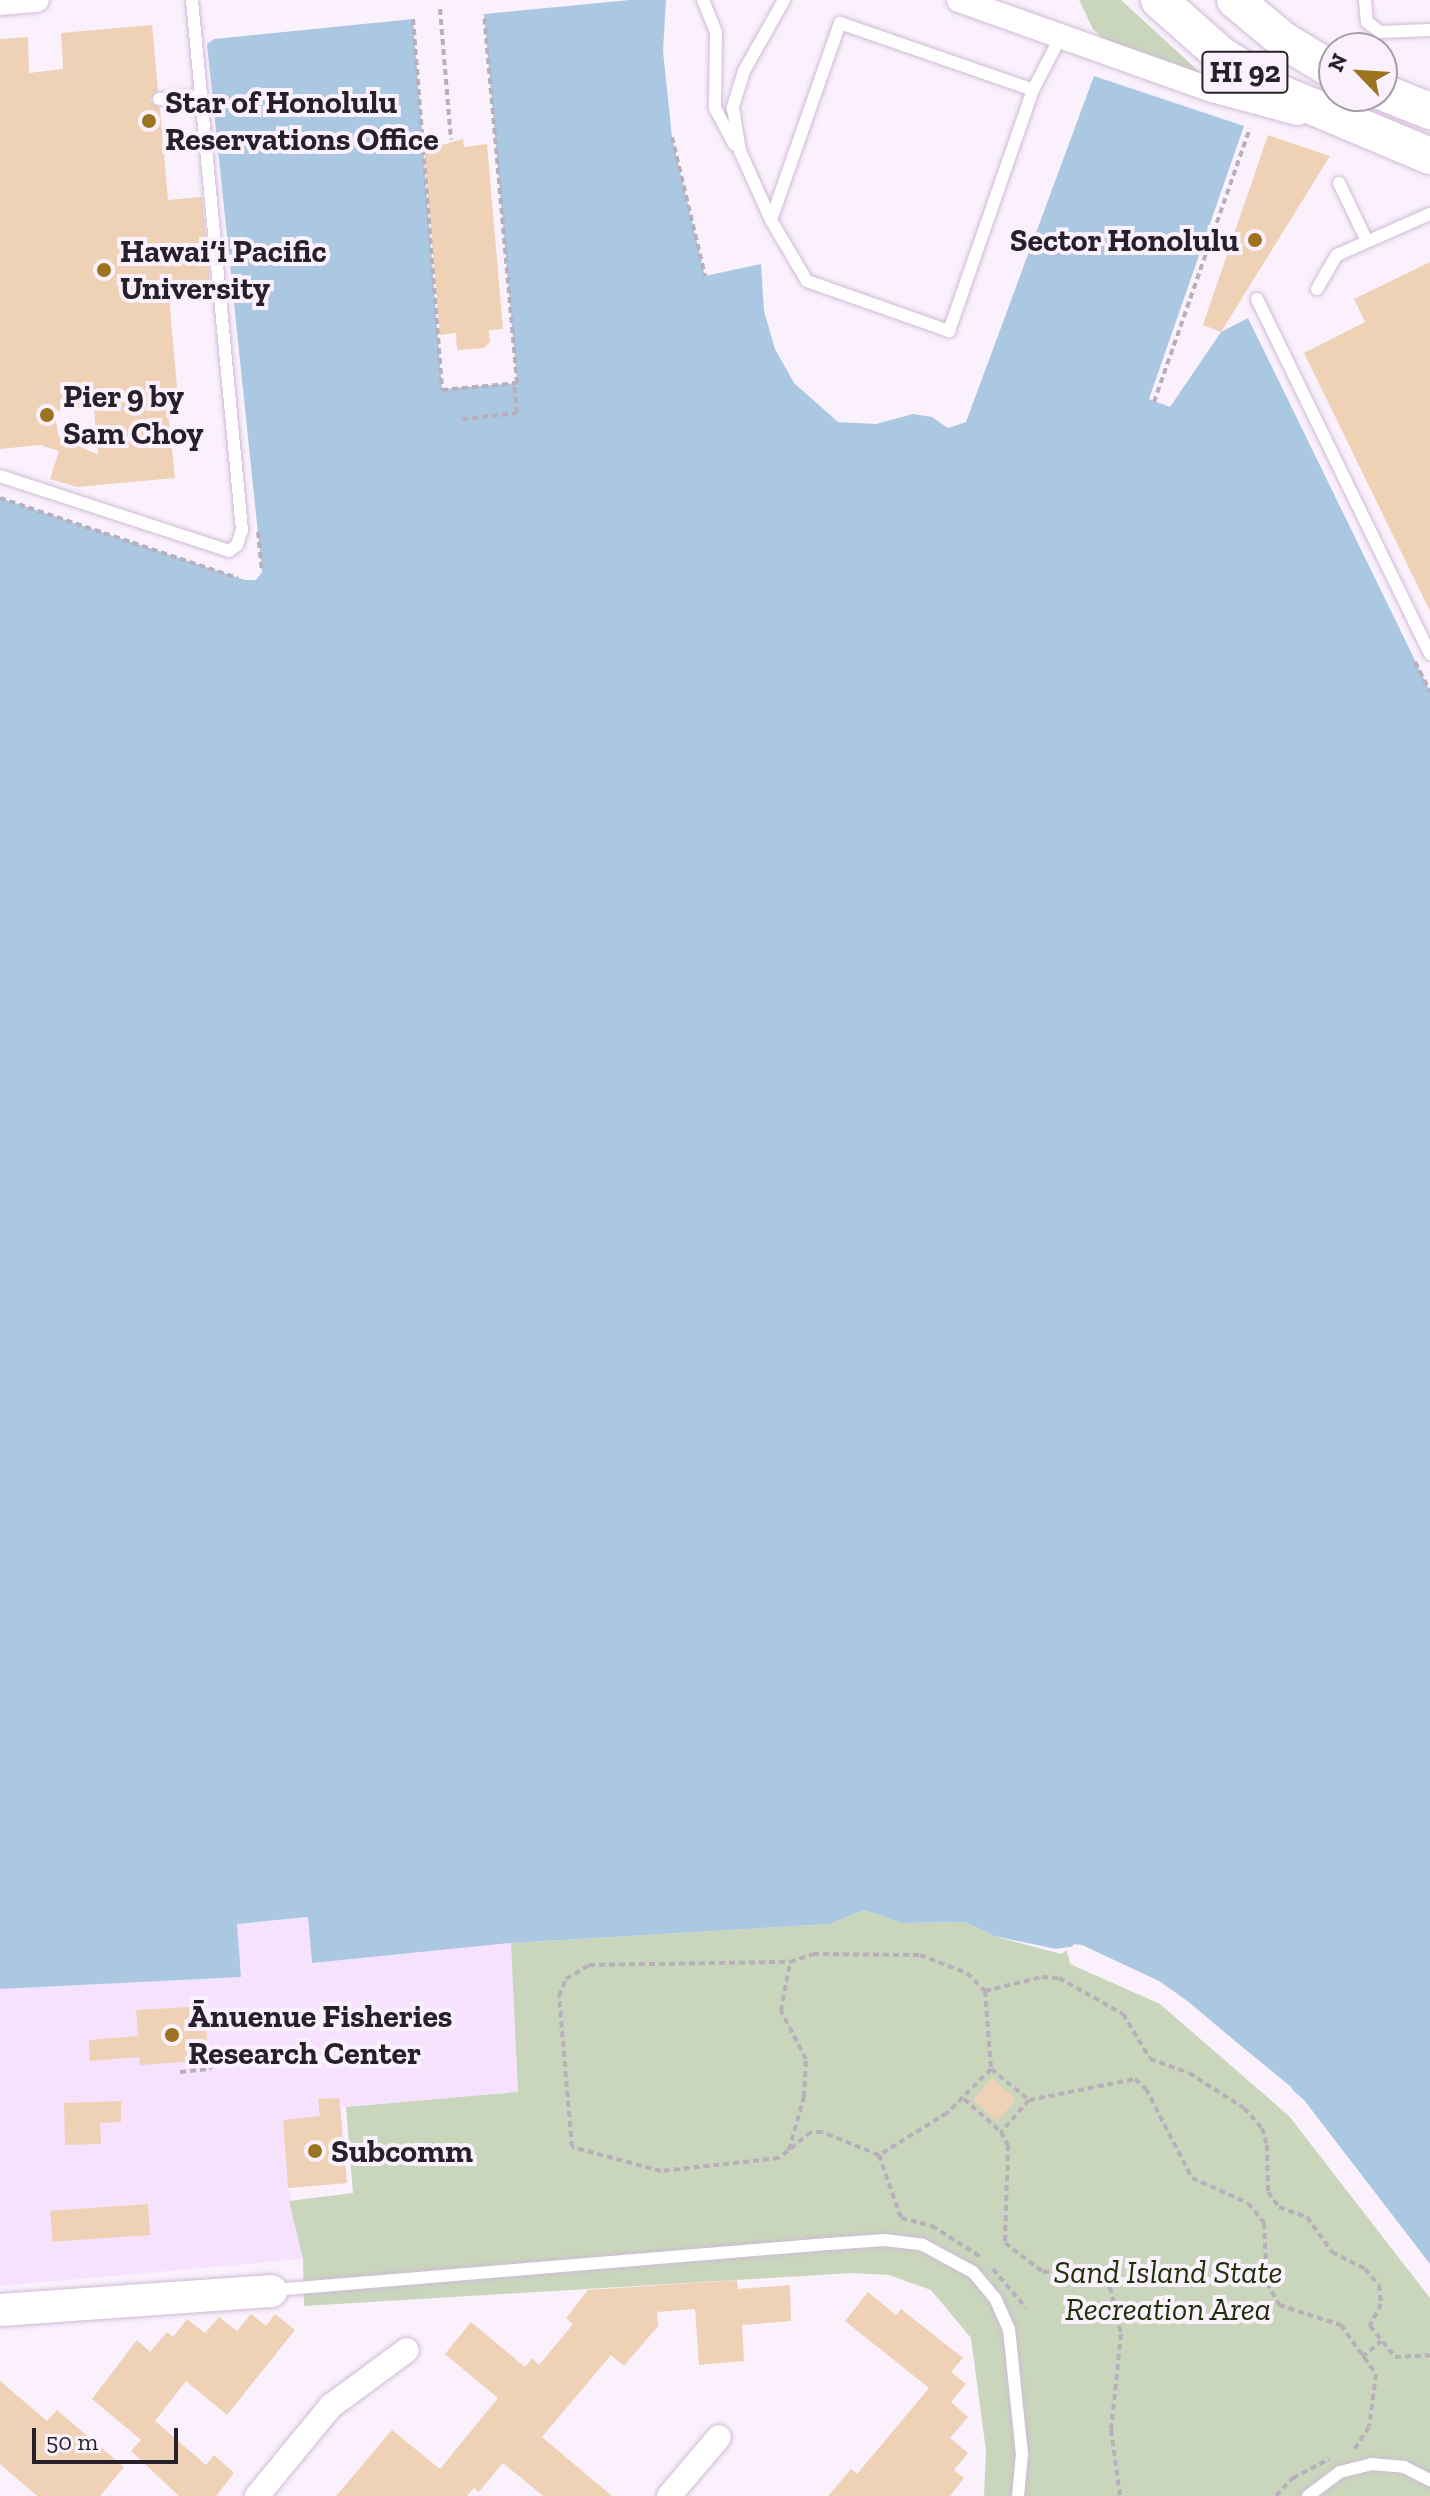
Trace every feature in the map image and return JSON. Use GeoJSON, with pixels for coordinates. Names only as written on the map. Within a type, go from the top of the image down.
{"type":"FeatureCollection","features":[{"type":"Feature","properties":{"kind":"main road","name":"HI 92"},"geometry":{"type":"LineString","coordinates":[[1159,0],[1250,75],[1344,124],[1430,156]]}},
{"type":"Feature","properties":{"kind":"main road","name":"HI 92"},"geometry":{"type":"LineString","coordinates":[[1235,0],[1283,40],[1318,61]]}},
{"type":"Feature","properties":{"kind":"main road"},"geometry":{"type":"LineString","coordinates":[[1398,98],[1430,111]]}},
{"type":"Feature","properties":{"kind":"street"},"geometry":{"type":"LineString","coordinates":[[0,3],[37,0]]}},
{"type":"Feature","properties":{"kind":"street"},"geometry":{"type":"LineString","coordinates":[[959,0],[1241,99],[1344,124]]}},
{"type":"Feature","properties":{"kind":"street"},"geometry":{"type":"LineString","coordinates":[[0,2310],[271,2291]]}},
{"type":"Feature","properties":{"kind":"street"},"geometry":{"type":"LineString","coordinates":[[257,2496],[331,2406],[407,2350]]}},
{"type":"Feature","properties":{"kind":"street"},"geometry":{"type":"LineString","coordinates":[[669,2496],[719,2437]]}},
{"type":"Feature","properties":{"kind":"lane"},"geometry":{"type":"LineString","coordinates":[[0,476],[229,551],[237,545],[242,530],[192,0]]}},
{"type":"Feature","properties":{"kind":"lane"},"geometry":{"type":"LineString","coordinates":[[703,0],[715,24],[715,108],[740,151],[771,220],[807,281],[949,331],[1033,90],[1061,36]]}},
{"type":"Feature","properties":{"kind":"lane"},"geometry":{"type":"LineString","coordinates":[[740,151],[735,95],[784,0]]}},
{"type":"Feature","properties":{"kind":"lane"},"geometry":{"type":"LineString","coordinates":[[1365,0],[1367,22],[1380,32],[1430,30]]}},
{"type":"Feature","properties":{"kind":"lane"},"geometry":{"type":"LineString","coordinates":[[771,220],[840,23],[1033,90]]}},
{"type":"Feature","properties":{"kind":"lane"},"geometry":{"type":"LineString","coordinates":[[159,99],[201,97]]}},
{"type":"Feature","properties":{"kind":"lane"},"geometry":{"type":"LineString","coordinates":[[1339,183],[1366,239]]}},
{"type":"Feature","properties":{"kind":"lane"},"geometry":{"type":"LineString","coordinates":[[1317,289],[1337,255],[1366,239],[1430,214]]}},
{"type":"Feature","properties":{"kind":"lane"},"geometry":{"type":"LineString","coordinates":[[1257,299],[1430,654]]}},
{"type":"Feature","properties":{"kind":"lane"},"geometry":{"type":"LineString","coordinates":[[271,2291],[885,2240],[923,2245],[973,2272],[1006,2321],[1022,2454],[1018,2496]]}},
{"type":"Feature","properties":{"kind":"lane"},"geometry":{"type":"LineString","coordinates":[[1308,2496],[1340,2472],[1371,2464],[1404,2467],[1430,2480]]}},
{"type":"Feature","properties":{"kind":"path"},"geometry":{"type":"LineString","coordinates":[[440,9],[451,140]]}},
{"type":"Feature","properties":{"kind":"path"},"geometry":{"type":"LineString","coordinates":[[462,419],[517,413],[484,14]]}},
{"type":"Feature","properties":{"kind":"path"},"geometry":{"type":"LineString","coordinates":[[413,19],[442,390],[514,383]]}},
{"type":"Feature","properties":{"kind":"path"},"geometry":{"type":"LineString","coordinates":[[1154,402],[1250,128]]}},
{"type":"Feature","properties":{"kind":"path"},"geometry":{"type":"LineString","coordinates":[[672,137],[705,276]]}},
{"type":"Feature","properties":{"kind":"path"},"geometry":{"type":"LineString","coordinates":[[0,498],[238,578]]}},
{"type":"Feature","properties":{"kind":"path"},"geometry":{"type":"LineString","coordinates":[[879,2155],[964,2099],[991,2069],[985,1991],[967,1973],[920,1955],[813,1954],[790,1962],[589,1965],[566,1979],[559,1996],[572,2147],[661,2171],[788,2153],[811,2132],[822,2132],[879,2155],[901,2218],[932,2226],[968,2246],[1026,2308]]}},
{"type":"Feature","properties":{"kind":"path"},"geometry":{"type":"LineString","coordinates":[[788,2153],[806,2072],[799,2041],[781,2011],[790,1962]]}},
{"type":"Feature","properties":{"kind":"path"},"geometry":{"type":"LineString","coordinates":[[985,1991],[1042,1977],[1059,1978],[1123,2014],[1150,2059],[1189,2073],[1244,2108],[1262,2128],[1267,2145],[1268,2192],[1279,2207],[1307,2217],[1332,2252],[1365,2269],[1379,2285],[1381,2304],[1370,2326],[1395,2357],[1430,2355]]}},
{"type":"Feature","properties":{"kind":"path"},"geometry":{"type":"LineString","coordinates":[[180,2072],[211,2069],[210,2064],[189,2066],[189,2062]]}},
{"type":"Feature","properties":{"kind":"path"},"geometry":{"type":"LineString","coordinates":[[991,2069],[1029,2100]]}},
{"type":"Feature","properties":{"kind":"path"},"geometry":{"type":"LineString","coordinates":[[1001,2132],[1029,2100],[1135,2079],[1146,2089],[1192,2178],[1248,2203],[1264,2223],[1267,2283],[1279,2305],[1341,2325],[1376,2374],[1369,2427],[1356,2450],[1344,2454]]}},
{"type":"Feature","properties":{"kind":"path"},"geometry":{"type":"LineString","coordinates":[[964,2099],[1001,2132],[1008,2145],[1005,2243],[1043,2272],[1094,2268],[1104,2274],[1118,2310],[1121,2362],[1111,2430],[1120,2496]]}},
{"type":"Feature","properties":{"kind":"path"},"geometry":{"type":"LineString","coordinates":[[1362,2357],[1381,2341]]}},
{"type":"Feature","properties":{"kind":"path"},"geometry":{"type":"LineString","coordinates":[[1276,2496],[1293,2478],[1331,2458]]}},
{"type":"Feature","properties":{"kind":"shaded area"},"geometry":{"type":"Polygon","coordinates":[[[309,1917],[312,1963],[511,1943],[518,2093],[341,2107],[347,2183],[288,2188],[303,2259],[0,2286],[0,1989],[240,1977],[237,1924],[309,1917]]]}},
{"type":"Feature","properties":{"kind":"green space"},"geometry":{"type":"Polygon","coordinates":[[[1079,0],[1121,0],[1205,77],[1110,46],[1093,29],[1079,0]]]}},
{"type":"Feature","properties":{"kind":"green space","name":"Sand Island State Recreation Area"},"geometry":{"type":"Polygon","coordinates":[[[864,1910],[902,1923],[965,1922],[994,1936],[1061,1954],[1067,1950],[1070,1964],[1160,2004],[1289,2116],[1430,2298],[1430,2496],[984,2496],[986,2451],[971,2338],[931,2290],[889,2275],[852,2273],[304,2306],[303,2259],[289,2201],[353,2193],[346,2107],[518,2092],[511,1943],[829,1924],[864,1910]]]}},
{"type":"Feature","properties":{"kind":"water"},"geometry":{"type":"Polygon","coordinates":[[[630,0],[666,0],[663,51],[672,137],[705,276],[761,264],[764,311],[775,349],[794,383],[838,422],[876,424],[913,414],[932,417],[948,428],[966,422],[1094,76],[1244,126],[1149,399],[1170,407],[1221,332],[1248,318],[1430,691],[1430,2264],[1304,2100],[1190,2003],[1159,1981],[1082,1945],[1056,1949],[994,1936],[965,1922],[902,1923],[864,1910],[829,1924],[511,1943],[312,1963],[308,1917],[237,1924],[241,1977],[0,1989],[0,498],[245,580],[256,580],[262,572],[207,44],[214,39],[413,19],[442,389],[517,383],[484,14],[630,0]]]}},
{"type":"Feature","properties":{"kind":"pier"},"geometry":{"type":"Polygon","coordinates":[[[1074,1944],[1082,1945],[1175,1992],[1290,2086],[1430,2268],[1287,2089],[1157,1985],[1081,1949],[1066,1954],[1074,1944]]]}},
{"type":"Feature","properties":{"kind":"building","name":"Hawai‘i Pacific University"},"geometry":{"type":"Polygon","coordinates":[[[152,25],[158,90],[150,100],[160,108],[168,200],[202,197],[211,292],[169,296],[179,410],[168,411],[175,478],[77,487],[50,479],[59,451],[40,445],[0,449],[0,39],[28,37],[29,73],[63,69],[61,33],[152,25]],[[94,407],[55,411],[58,436],[98,455],[94,407]]]}},
{"type":"Feature","properties":{"kind":"building","name":"Sector Honolulu"},"geometry":{"type":"Polygon","coordinates":[[[1268,135],[1330,156],[1221,332],[1203,325],[1268,135]]]}},
{"type":"Feature","properties":{"kind":"building"},"geometry":{"type":"Polygon","coordinates":[[[463,139],[464,147],[487,144],[503,329],[489,330],[490,342],[484,348],[457,350],[456,333],[440,335],[424,150],[463,139]]]}},
{"type":"Feature","properties":{"kind":"building"},"geometry":{"type":"Polygon","coordinates":[[[1430,262],[1430,611],[1304,353],[1365,322],[1354,299],[1430,262]]]}},
{"type":"Feature","properties":{"kind":"building","name":"Ānuenue Fisheries Research Center"},"geometry":{"type":"Polygon","coordinates":[[[205,2006],[208,2060],[140,2065],[139,2057],[90,2061],[89,2040],[138,2036],[136,2010],[205,2006]]]}},
{"type":"Feature","properties":{"kind":"building"},"geometry":{"type":"Polygon","coordinates":[[[992,2078],[1016,2099],[997,2121],[973,2100],[992,2078]]]}},
{"type":"Feature","properties":{"kind":"building","name":"Subcomm"},"geometry":{"type":"Polygon","coordinates":[[[339,2098],[347,2183],[288,2188],[283,2120],[320,2116],[318,2099],[339,2098]]]}},
{"type":"Feature","properties":{"kind":"building"},"geometry":{"type":"Polygon","coordinates":[[[121,2101],[121,2122],[100,2123],[101,2144],[65,2145],[64,2103],[121,2101]]]}},
{"type":"Feature","properties":{"kind":"building"},"geometry":{"type":"Polygon","coordinates":[[[148,2204],[150,2235],[52,2242],[50,2211],[148,2204]]]}},
{"type":"Feature","properties":{"kind":"building"},"geometry":{"type":"Polygon","coordinates":[[[737,2280],[738,2289],[790,2285],[791,2321],[742,2325],[744,2361],[699,2365],[695,2309],[657,2312],[658,2326],[624,2366],[611,2355],[542,2437],[612,2496],[543,2496],[503,2463],[479,2492],[474,2488],[467,2496],[336,2496],[392,2430],[440,2469],[498,2398],[445,2354],[471,2322],[525,2367],[532,2358],[539,2365],[573,2324],[566,2318],[588,2290],[737,2280]]]}},
{"type":"Feature","properties":{"kind":"building"},"geometry":{"type":"Polygon","coordinates":[[[868,2292],[896,2315],[901,2309],[963,2358],[951,2372],[966,2384],[951,2402],[968,2417],[950,2438],[968,2453],[954,2470],[964,2478],[950,2496],[828,2496],[851,2469],[857,2474],[929,2388],[845,2321],[868,2292]]]}},
{"type":"Feature","properties":{"kind":"building"},"geometry":{"type":"Polygon","coordinates":[[[251,2314],[266,2326],[275,2314],[295,2330],[227,2415],[186,2381],[155,2421],[206,2465],[214,2455],[234,2473],[216,2496],[179,2496],[131,2451],[141,2440],[92,2399],[137,2340],[150,2352],[167,2332],[173,2337],[187,2319],[205,2333],[219,2317],[237,2331],[251,2314]]]}},
{"type":"Feature","properties":{"kind":"building"},"geometry":{"type":"Polygon","coordinates":[[[0,2381],[47,2421],[57,2410],[124,2467],[100,2496],[37,2496],[0,2464],[0,2381]]]}},
{"type":"Feature","properties":{"kind":"place","name":"Star of Honolulu Reservations Office"},"geometry":{"type":"Point","coordinates":[149,121]}},
{"type":"Feature","properties":{"kind":"place","name":"Sector Honolulu"},"geometry":{"type":"Point","coordinates":[1255,240]}},
{"type":"Feature","properties":{"kind":"place","name":"Hawai‘i Pacific University"},"geometry":{"type":"Point","coordinates":[104,270]}},
{"type":"Feature","properties":{"kind":"place","name":"Pier 9 by Sam Choy"},"geometry":{"type":"Point","coordinates":[47,415]}},
{"type":"Feature","properties":{"kind":"place","name":"Ānuenue Fisheries Research Center"},"geometry":{"type":"Point","coordinates":[172,2035]}},
{"type":"Feature","properties":{"kind":"place","name":"Subcomm"},"geometry":{"type":"Point","coordinates":[315,2151]}}]}
